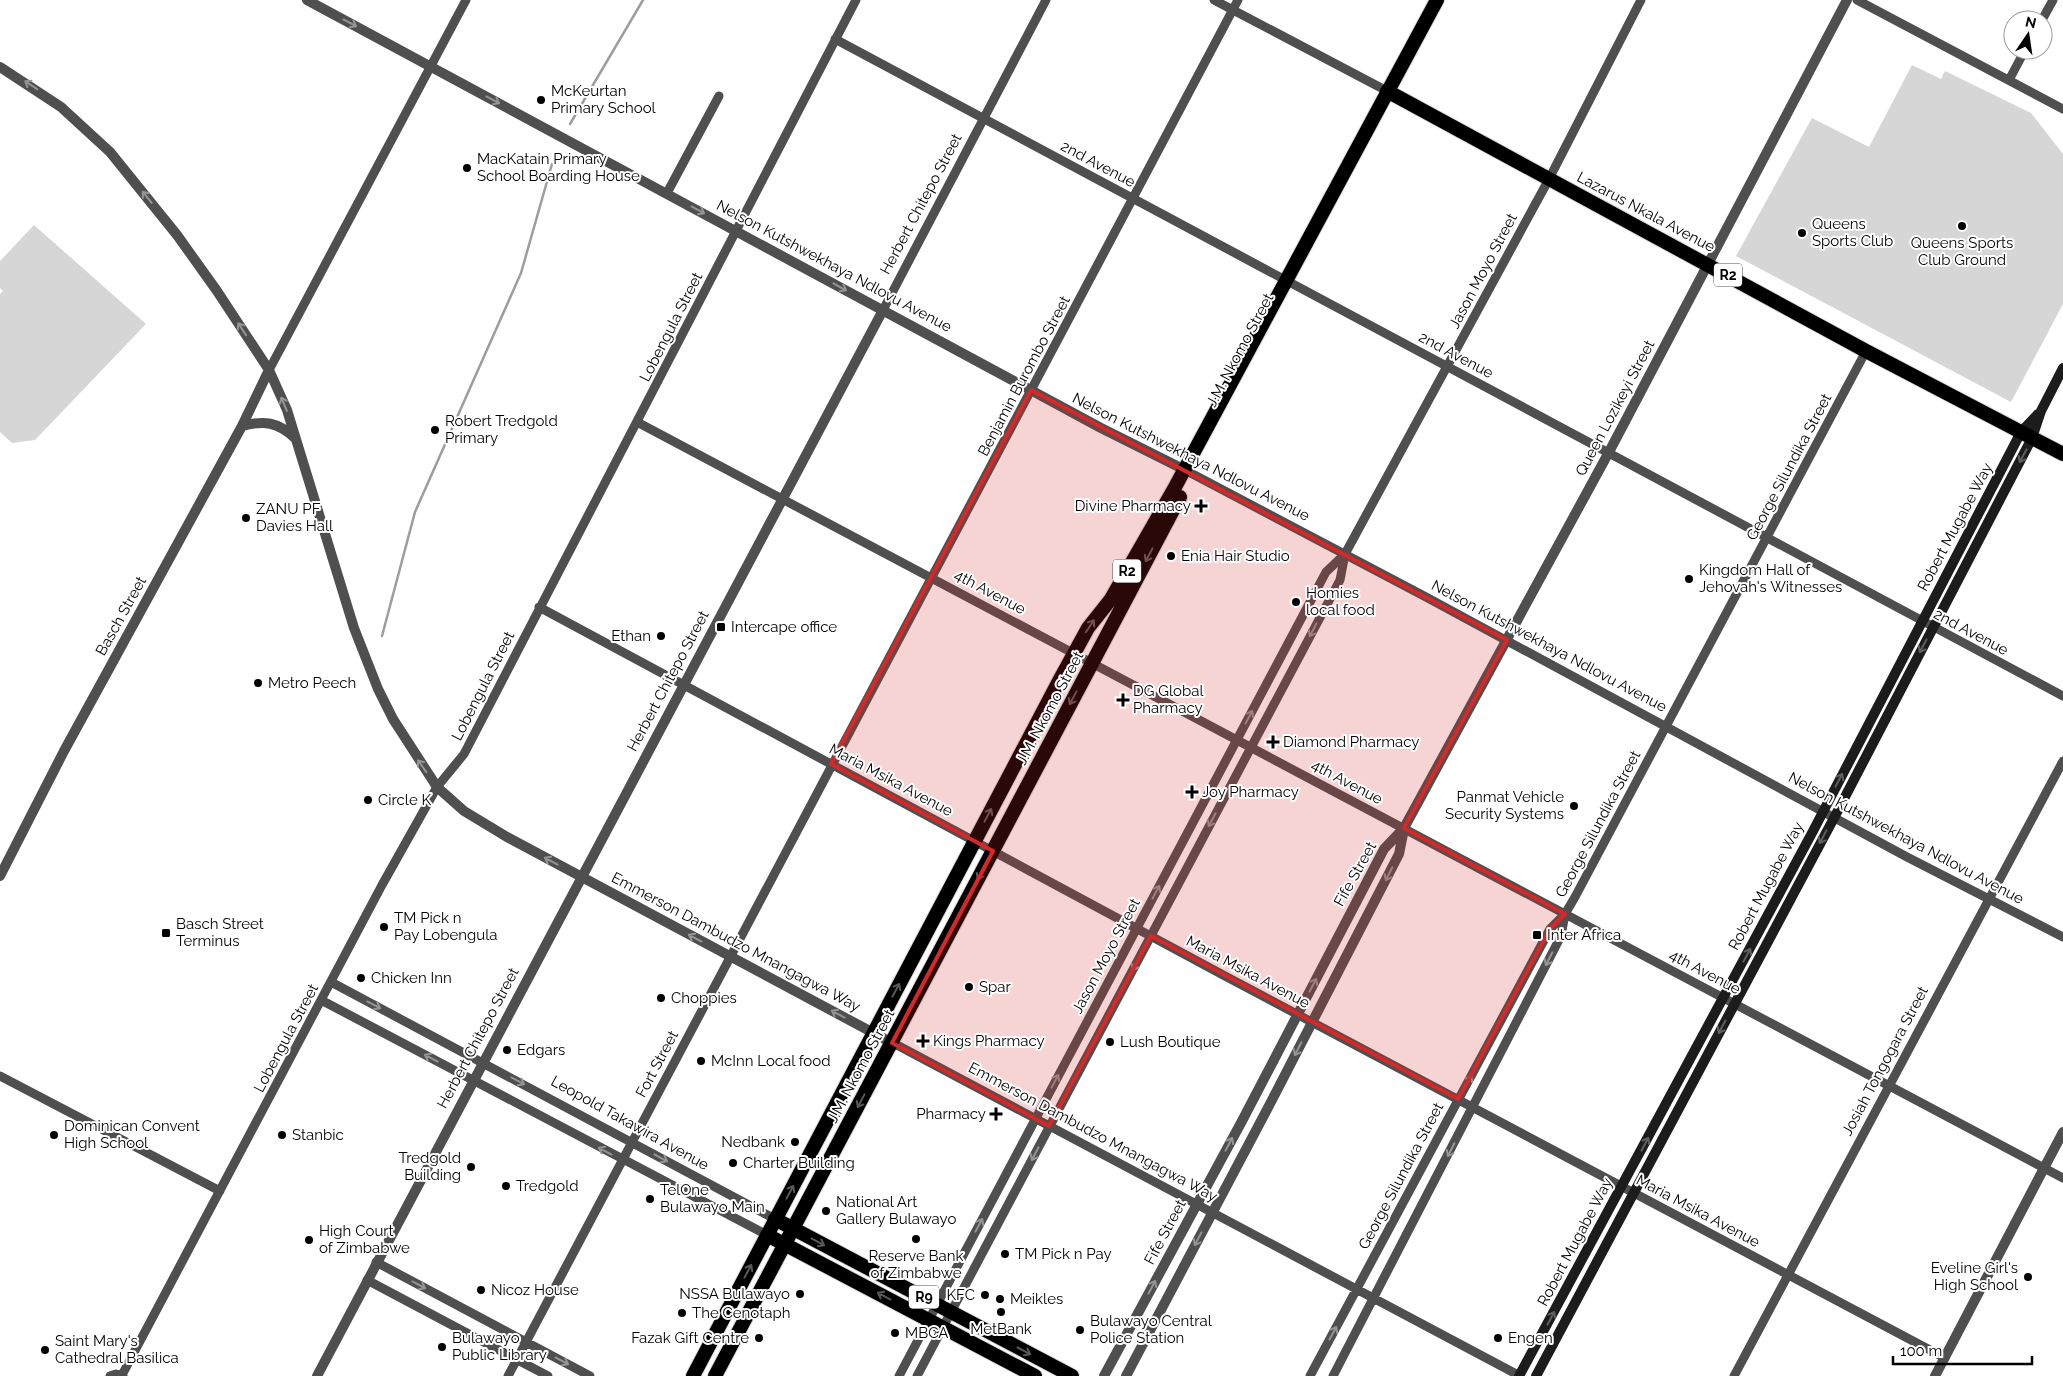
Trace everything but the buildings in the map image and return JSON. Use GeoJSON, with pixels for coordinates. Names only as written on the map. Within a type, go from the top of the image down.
{"type":"FeatureCollection","features":[{"type":"Feature","properties":{"kind":"highway","name":"J.M. Nkomo Street"},"geometry":{"type":"LineString","coordinates":[[715,1376],[894,1044],[1189,472],[1391,93],[1437,0]]}},
{"type":"Feature","properties":{"kind":"highway","name":"Lazarus Nkala Avenue"},"geometry":{"type":"LineString","coordinates":[[1391,93],[1709,264],[1866,351],[2063,454]]}},
{"type":"Feature","properties":{"kind":"highway","name":"J.M. Nkomo Street"},"geometry":{"type":"LineString","coordinates":[[693,1376],[1088,628],[1117,588],[1189,472]]}},
{"type":"Feature","properties":{"kind":"highway","name":"Leopold Takawira Avenue"},"geometry":{"type":"LineString","coordinates":[[775,1219],[1072,1376]]}},
{"type":"Feature","properties":{"kind":"highway","name":"R9"},"geometry":{"type":"LineString","coordinates":[[768,1235],[1035,1376]]}},
{"type":"Feature","properties":{"kind":"main road","name":"Robert Mugabe Way"},"geometry":{"type":"LineString","coordinates":[[1519,1376],[1724,998],[1922,622],[2041,411],[2063,368]]}},
{"type":"Feature","properties":{"kind":"main road","name":"Robert Mugabe Way"},"geometry":{"type":"LineString","coordinates":[[1536,1376],[1834,818],[1933,628],[2027,435]]}},
{"type":"Feature","properties":{"kind":"street","name":"Nelson Kutshwekhaya Ndlovu Avenue"},"geometry":{"type":"LineString","coordinates":[[306,0],[1031,390],[1507,640],[1822,812],[2063,937]]}},
{"type":"Feature","properties":{"kind":"street"},"geometry":{"type":"LineString","coordinates":[[0,67],[61,107],[110,152],[217,290],[269,370],[466,0]]}},
{"type":"Feature","properties":{"kind":"street","name":"Lobengula Street"},"geometry":{"type":"LineString","coordinates":[[110,1376],[122,1376],[321,1000],[437,787],[464,754],[856,0]]}},
{"type":"Feature","properties":{"kind":"street","name":"Herbert Chitepo Street"},"geometry":{"type":"LineString","coordinates":[[317,1376],[472,1080],[883,310],[1046,0]]}},
{"type":"Feature","properties":{"kind":"street","name":"Lazarus Nkala Avenue"},"geometry":{"type":"LineString","coordinates":[[1214,0],[1391,93]]}},
{"type":"Feature","properties":{"kind":"street","name":"Benjamin Burombo Street"},"geometry":{"type":"LineString","coordinates":[[831,764],[1134,199],[1238,0]]}},
{"type":"Feature","properties":{"kind":"street","name":"Jason Moyo Street"},"geometry":{"type":"LineString","coordinates":[[917,1376],[1340,580],[1345,554],[1549,178],[1641,0]]}},
{"type":"Feature","properties":{"kind":"street","name":"Queen Lozikeyi Street"},"geometry":{"type":"LineString","coordinates":[[1404,828],[1609,452],[1848,0]]}},
{"type":"Feature","properties":{"kind":"street"},"geometry":{"type":"LineString","coordinates":[[1857,0],[2063,109]]}},
{"type":"Feature","properties":{"kind":"street","name":"2nd Avenue"},"geometry":{"type":"LineString","coordinates":[[835,39],[2063,696]]}},
{"type":"Feature","properties":{"kind":"street"},"geometry":{"type":"LineString","coordinates":[[2009,80],[2020,60]]}},
{"type":"Feature","properties":{"kind":"street"},"geometry":{"type":"LineString","coordinates":[[667,194],[719,96]]}},
{"type":"Feature","properties":{"kind":"street","name":"George Silundika Street"},"geometry":{"type":"LineString","coordinates":[[1310,1376],[1550,929],[1565,914],[1866,351]]}},
{"type":"Feature","properties":{"kind":"street","name":"Basch Street"},"geometry":{"type":"LineString","coordinates":[[0,876],[64,751],[242,426],[269,370]]}},
{"type":"Feature","properties":{"kind":"street","name":"Emmerson Dambudzo Mnangagwa Way"},"geometry":{"type":"LineString","coordinates":[[269,370],[287,410],[351,619],[375,680],[413,752],[437,787],[464,811],[507,837],[581,877],[1519,1376]]}},
{"type":"Feature","properties":{"kind":"street"},"geometry":{"type":"LineString","coordinates":[[242,426],[271,422],[284,428],[296,439]]}},
{"type":"Feature","properties":{"kind":"street","name":"4th Avenue"},"geometry":{"type":"LineString","coordinates":[[637,422],[2063,1178]]}},
{"type":"Feature","properties":{"kind":"street","name":"Jason Moyo Street"},"geometry":{"type":"LineString","coordinates":[[898,1376],[1326,572],[1345,554]]}},
{"type":"Feature","properties":{"kind":"street","name":"Maria Msika Avenue"},"geometry":{"type":"LineString","coordinates":[[539,607],[1298,1015],[1945,1358]]}},
{"type":"Feature","properties":{"kind":"street","name":"Josiah Tongogara Street"},"geometry":{"type":"LineString","coordinates":[[1734,1376],[1786,1275],[2063,761]]}},
{"type":"Feature","properties":{"kind":"street","name":"Fort Street"},"geometry":{"type":"LineString","coordinates":[[508,1376],[831,764]]}},
{"type":"Feature","properties":{"kind":"street","name":"Fife Street"},"geometry":{"type":"LineString","coordinates":[[1104,1376],[1298,1015],[1384,849],[1404,828]]}},
{"type":"Feature","properties":{"kind":"street","name":"Fife Street"},"geometry":{"type":"LineString","coordinates":[[1126,1376],[1399,854],[1404,828]]}},
{"type":"Feature","properties":{"kind":"street","name":"George Silundika Street"},"geometry":{"type":"LineString","coordinates":[[1333,1376],[1563,933],[1565,914]]}},
{"type":"Feature","properties":{"kind":"street","name":"Leopold Takawira Avenue"},"geometry":{"type":"LineString","coordinates":[[331,982],[775,1219]]}},
{"type":"Feature","properties":{"kind":"street"},"geometry":{"type":"LineString","coordinates":[[321,1000],[622,1160],[768,1235]]}},
{"type":"Feature","properties":{"kind":"street"},"geometry":{"type":"LineString","coordinates":[[0,1076],[220,1191]]}},
{"type":"Feature","properties":{"kind":"street"},"geometry":{"type":"LineString","coordinates":[[1935,1376],[2063,1132]]}},
{"type":"Feature","properties":{"kind":"street"},"geometry":{"type":"LineString","coordinates":[[376,1262],[590,1376]]}},
{"type":"Feature","properties":{"kind":"street"},"geometry":{"type":"LineString","coordinates":[[367,1280],[548,1376]]}},
{"type":"Feature","properties":{"kind":"highlighted area"},"geometry":{"type":"Polygon","coordinates":[[[1031,390],[1507,640],[1404,828],[1565,914],[1550,929],[1458,1099],[1151,936],[1049,1126],[892,1043],[993,851],[831,764],[1031,390]]]}},
{"type":"Feature","properties":{"kind":"shaded area"},"geometry":{"type":"Polygon","coordinates":[[[1912,65],[1941,79],[1945,71],[2031,113],[2063,154],[2063,304],[2011,402],[1736,256],[1812,118],[1869,147],[1912,65]]]}},
{"type":"Feature","properties":{"kind":"shaded area"},"geometry":{"type":"Polygon","coordinates":[[[34,225],[146,324],[35,440],[12,443],[0,432],[0,294],[3,291],[0,288],[0,261],[34,225]]]}},
{"type":"Feature","properties":{"kind":"waterway"},"geometry":{"type":"LineString","coordinates":[[570,124],[643,0]]}},
{"type":"Feature","properties":{"kind":"waterway"},"geometry":{"type":"LineString","coordinates":[[382,636],[415,512],[521,273],[552,164]]}},
{"type":"Feature","properties":{"kind":"place","name":"McKeurtan Primary School"},"geometry":{"type":"Point","coordinates":[541,100]}},
{"type":"Feature","properties":{"kind":"place","name":"MacKatain Primary School Boarding House"},"geometry":{"type":"Point","coordinates":[467,168]}},
{"type":"Feature","properties":{"kind":"place","name":"Queens Sports Club Ground"},"geometry":{"type":"Point","coordinates":[1962,226]}},
{"type":"Feature","properties":{"kind":"place","name":"Queens Sports Club"},"geometry":{"type":"Point","coordinates":[1802,233]}},
{"type":"Feature","properties":{"kind":"place","name":"Robert Tredgold Primary"},"geometry":{"type":"Point","coordinates":[435,430]}},
{"type":"Feature","properties":{"kind":"place","name":"Divine Pharmacy"},"geometry":{"type":"Point","coordinates":[1201,506]}},
{"type":"Feature","properties":{"kind":"place","name":"ZANU PF Davies Hall"},"geometry":{"type":"Point","coordinates":[246,518]}},
{"type":"Feature","properties":{"kind":"place","name":"Enia Hair Studio"},"geometry":{"type":"Point","coordinates":[1171,556]}},
{"type":"Feature","properties":{"kind":"place","name":"Kingdom Hall of Jehovah's Witnesses"},"geometry":{"type":"Point","coordinates":[1689,579]}},
{"type":"Feature","properties":{"kind":"place","name":"Homies local food"},"geometry":{"type":"Point","coordinates":[1296,602]}},
{"type":"Feature","properties":{"kind":"place","name":"Intercape office"},"geometry":{"type":"Point","coordinates":[721,627]}},
{"type":"Feature","properties":{"kind":"place","name":"Ethan"},"geometry":{"type":"Point","coordinates":[661,636]}},
{"type":"Feature","properties":{"kind":"place","name":"Metro Peech"},"geometry":{"type":"Point","coordinates":[258,683]}},
{"type":"Feature","properties":{"kind":"place","name":"DG Global Pharmacy"},"geometry":{"type":"Point","coordinates":[1123,700]}},
{"type":"Feature","properties":{"kind":"place","name":"Diamond Pharmacy"},"geometry":{"type":"Point","coordinates":[1273,742]}},
{"type":"Feature","properties":{"kind":"place","name":"Joy Pharmacy"},"geometry":{"type":"Point","coordinates":[1192,792]}},
{"type":"Feature","properties":{"kind":"place","name":"Circle K"},"geometry":{"type":"Point","coordinates":[368,800]}},
{"type":"Feature","properties":{"kind":"place","name":"Panmat Vehicle Security Systems"},"geometry":{"type":"Point","coordinates":[1574,806]}},
{"type":"Feature","properties":{"kind":"place","name":"TM Pick n Pay Lobengula"},"geometry":{"type":"Point","coordinates":[384,927]}},
{"type":"Feature","properties":{"kind":"place","name":"Basch Street Terminus"},"geometry":{"type":"Point","coordinates":[166,933]}},
{"type":"Feature","properties":{"kind":"place","name":"Inter Africa"},"geometry":{"type":"Point","coordinates":[1537,935]}},
{"type":"Feature","properties":{"kind":"place","name":"Chicken Inn"},"geometry":{"type":"Point","coordinates":[361,978]}},
{"type":"Feature","properties":{"kind":"place","name":"Spar"},"geometry":{"type":"Point","coordinates":[969,987]}},
{"type":"Feature","properties":{"kind":"place","name":"Choppies"},"geometry":{"type":"Point","coordinates":[661,998]}},
{"type":"Feature","properties":{"kind":"place","name":"Kings Pharmacy"},"geometry":{"type":"Point","coordinates":[923,1041]}},
{"type":"Feature","properties":{"kind":"place","name":"Lush Boutique"},"geometry":{"type":"Point","coordinates":[1110,1042]}},
{"type":"Feature","properties":{"kind":"place","name":"Edgars"},"geometry":{"type":"Point","coordinates":[507,1050]}},
{"type":"Feature","properties":{"kind":"place","name":"McInn Local food"},"geometry":{"type":"Point","coordinates":[701,1061]}},
{"type":"Feature","properties":{"kind":"place","name":"Pharmacy"},"geometry":{"type":"Point","coordinates":[996,1114]}},
{"type":"Feature","properties":{"kind":"place","name":"Dominican Convent High School"},"geometry":{"type":"Point","coordinates":[54,1135]}},
{"type":"Feature","properties":{"kind":"place","name":"Stanbic"},"geometry":{"type":"Point","coordinates":[282,1135]}},
{"type":"Feature","properties":{"kind":"place","name":"Nedbank"},"geometry":{"type":"Point","coordinates":[795,1142]}},
{"type":"Feature","properties":{"kind":"place","name":"Charter Building"},"geometry":{"type":"Point","coordinates":[733,1163]}},
{"type":"Feature","properties":{"kind":"place","name":"Tredgold Building"},"geometry":{"type":"Point","coordinates":[471,1167]}},
{"type":"Feature","properties":{"kind":"place","name":"Tredgold"},"geometry":{"type":"Point","coordinates":[506,1186]}},
{"type":"Feature","properties":{"kind":"place","name":"TelOne Bulawayo Main"},"geometry":{"type":"Point","coordinates":[650,1199]}},
{"type":"Feature","properties":{"kind":"place","name":"National Art Gallery Bulawayo"},"geometry":{"type":"Point","coordinates":[826,1211]}},
{"type":"Feature","properties":{"kind":"place","name":"Reserve Bank of Zimbabwe"},"geometry":{"type":"Point","coordinates":[916,1239]}},
{"type":"Feature","properties":{"kind":"place","name":"High Court of Zimbabwe"},"geometry":{"type":"Point","coordinates":[309,1240]}},
{"type":"Feature","properties":{"kind":"place","name":"TM Pick n Pay"},"geometry":{"type":"Point","coordinates":[1005,1254]}},
{"type":"Feature","properties":{"kind":"place","name":"Eveline Girl's High School"},"geometry":{"type":"Point","coordinates":[2028,1277]}},
{"type":"Feature","properties":{"kind":"place","name":"Nicoz House"},"geometry":{"type":"Point","coordinates":[481,1290]}},
{"type":"Feature","properties":{"kind":"place","name":"NSSA Bulawayo"},"geometry":{"type":"Point","coordinates":[800,1294]}},
{"type":"Feature","properties":{"kind":"place","name":"KFC"},"geometry":{"type":"Point","coordinates":[985,1295]}},
{"type":"Feature","properties":{"kind":"place","name":"Meikles"},"geometry":{"type":"Point","coordinates":[1000,1299]}},
{"type":"Feature","properties":{"kind":"place","name":"MetBank"},"geometry":{"type":"Point","coordinates":[1001,1312]}},
{"type":"Feature","properties":{"kind":"place","name":"The Cenotaph"},"geometry":{"type":"Point","coordinates":[682,1313]}},
{"type":"Feature","properties":{"kind":"place","name":"Bulawayo Central Police Station"},"geometry":{"type":"Point","coordinates":[1080,1330]}},
{"type":"Feature","properties":{"kind":"place","name":"MBCA"},"geometry":{"type":"Point","coordinates":[895,1333]}},
{"type":"Feature","properties":{"kind":"place","name":"Fazak Gift Centre"},"geometry":{"type":"Point","coordinates":[759,1338]}},
{"type":"Feature","properties":{"kind":"place","name":"Engen"},"geometry":{"type":"Point","coordinates":[1498,1338]}},
{"type":"Feature","properties":{"kind":"place","name":"Bulawayo Public Library"},"geometry":{"type":"Point","coordinates":[442,1347]}},
{"type":"Feature","properties":{"kind":"place","name":"Saint Mary's Cathedral Basilica"},"geometry":{"type":"Point","coordinates":[45,1350]}}]}
